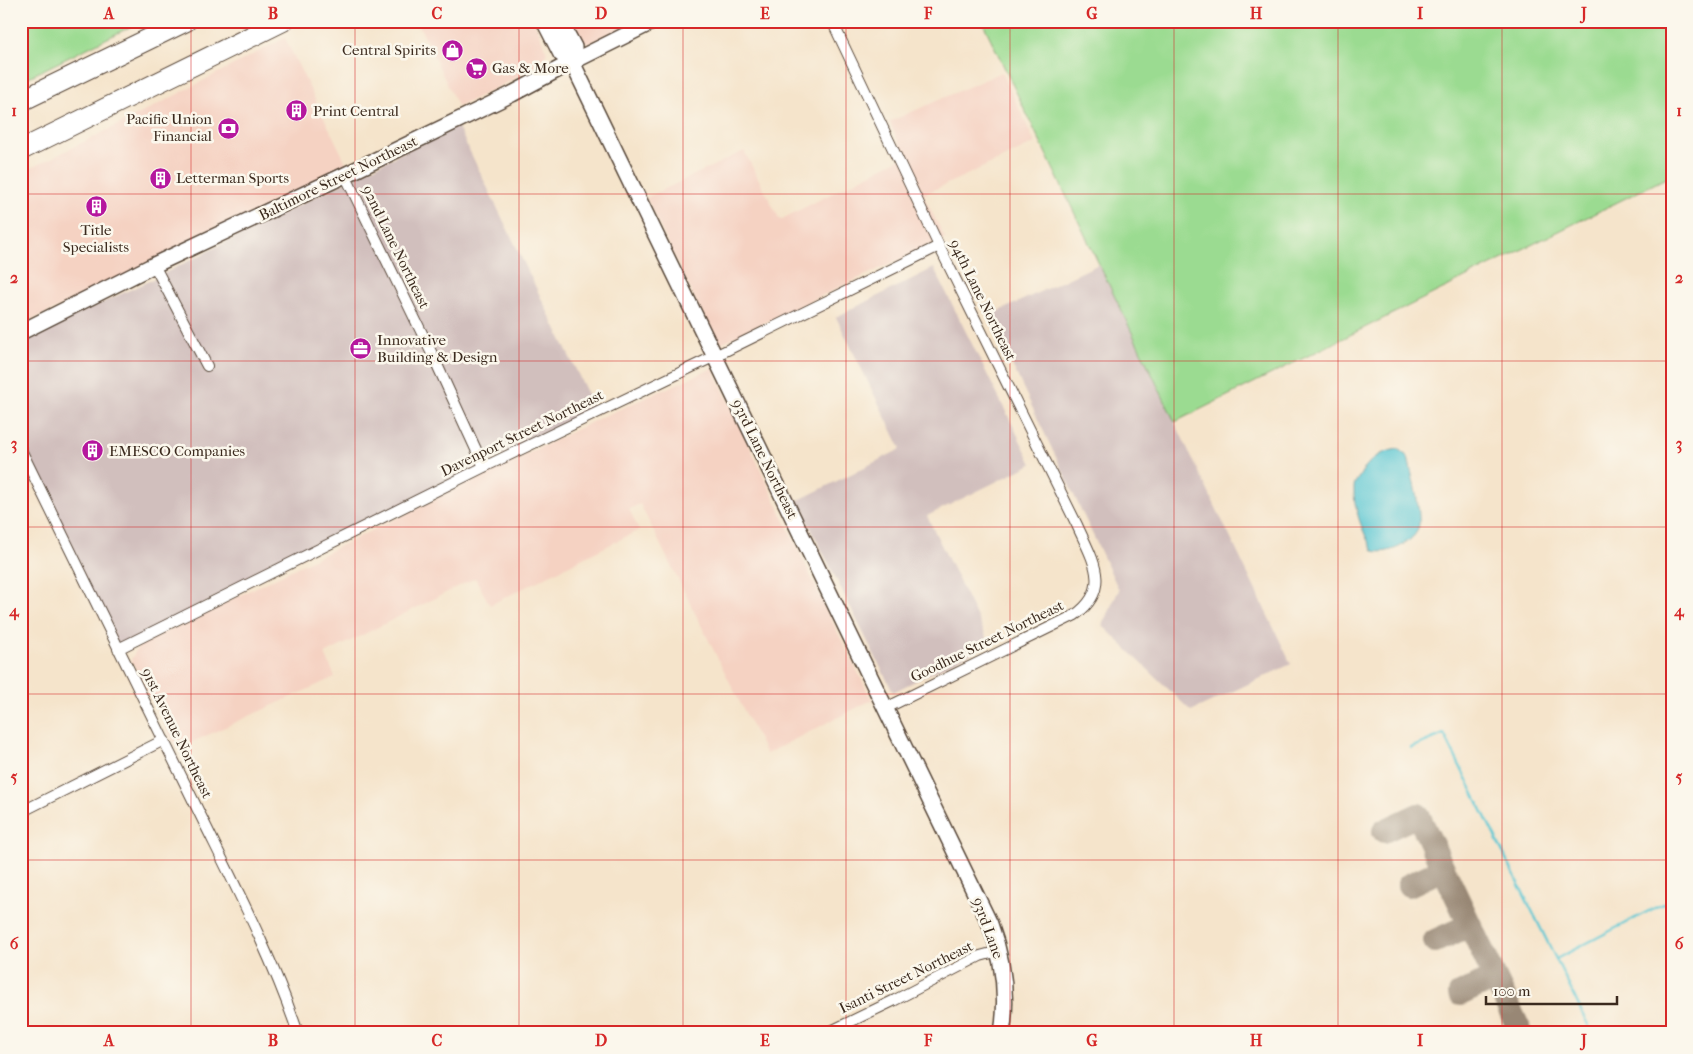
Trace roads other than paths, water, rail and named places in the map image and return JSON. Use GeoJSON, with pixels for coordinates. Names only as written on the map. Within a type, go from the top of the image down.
{"type":"FeatureCollection","features":[{"type":"Feature","properties":{"kind":"highway"},"geometry":{"type":"LineString","coordinates":[[21,101],[186,21]]}},
{"type":"Feature","properties":{"kind":"highway"},"geometry":{"type":"LineString","coordinates":[[21,150],[283,21]]}},
{"type":"Feature","properties":{"kind":"street","name":"93rd Lane Northeast"},"geometry":{"type":"LineString","coordinates":[[544,21],[561,54],[572,62],[958,856]]}},
{"type":"Feature","properties":{"kind":"street","name":"93rd Lane Northeast"},"geometry":{"type":"LineString","coordinates":[[560,21],[574,47],[572,62]]}},
{"type":"Feature","properties":{"kind":"street","name":"Baltimore Street Northeast"},"geometry":{"type":"LineString","coordinates":[[21,332],[154,265],[345,176],[512,94],[654,21]]}},
{"type":"Feature","properties":{"kind":"street","name":"94th Lane Northeast"},"geometry":{"type":"LineString","coordinates":[[832,21],[939,246],[1088,550],[1096,570],[1095,594]]}},
{"type":"Feature","properties":{"kind":"street","name":"92nd Lane Northeast"},"geometry":{"type":"LineString","coordinates":[[345,176],[433,356],[484,468]]}},
{"type":"Feature","properties":{"kind":"street","name":"Davenport Street Northeast"},"geometry":{"type":"LineString","coordinates":[[118,649],[939,246]]}},
{"type":"Feature","properties":{"kind":"street"},"geometry":{"type":"LineString","coordinates":[[154,265],[207,366]]}},
{"type":"Feature","properties":{"kind":"street","name":"91st Avenue Northeast"},"geometry":{"type":"LineString","coordinates":[[21,450],[255,926],[285,995],[298,1033]]}},
{"type":"Feature","properties":{"kind":"street","name":"Goodhue Street Northeast"},"geometry":{"type":"LineString","coordinates":[[886,708],[1075,616],[1085,608],[1095,594]]}},
{"type":"Feature","properties":{"kind":"street"},"geometry":{"type":"LineString","coordinates":[[21,812],[164,740]]}},
{"type":"Feature","properties":{"kind":"street","name":"93rd Lane"},"geometry":{"type":"LineString","coordinates":[[958,856],[990,924],[999,951],[1005,983],[1002,1033]]}},
{"type":"Feature","properties":{"kind":"street","name":"Isanti Street Northeast"},"geometry":{"type":"LineString","coordinates":[[827,1033],[980,956],[999,951]]}},
{"type":"Feature","properties":{"kind":"water"},"geometry":{"type":"Polygon","coordinates":[[[1398,449],[1408,457],[1418,504],[1418,529],[1413,537],[1399,547],[1380,552],[1373,551],[1357,512],[1354,486],[1370,461],[1385,452],[1398,449]]]}},
{"type":"Feature","properties":{"kind":"waterway"},"geometry":{"type":"LineString","coordinates":[[1411,748],[1444,734],[1556,959]]}},
{"type":"Feature","properties":{"kind":"waterway"},"geometry":{"type":"LineString","coordinates":[[1592,1033],[1556,959],[1672,899]]}},
{"type":"Feature","properties":{"kind":"place","name":"Central Spirits"},"geometry":{"type":"Point","coordinates":[452,50]}},
{"type":"Feature","properties":{"kind":"place","name":"Gas & More"},"geometry":{"type":"Point","coordinates":[476,68]}},
{"type":"Feature","properties":{"kind":"place","name":"Print Central"},"geometry":{"type":"Point","coordinates":[297,111]}},
{"type":"Feature","properties":{"kind":"place","name":"Pacific Union Financial"},"geometry":{"type":"Point","coordinates":[228,128]}},
{"type":"Feature","properties":{"kind":"place","name":"Letterman Sports"},"geometry":{"type":"Point","coordinates":[160,178]}},
{"type":"Feature","properties":{"kind":"place","name":"Title Specialists"},"geometry":{"type":"Point","coordinates":[96,207]}},
{"type":"Feature","properties":{"kind":"place","name":"Innovative Building & Design"},"geometry":{"type":"Point","coordinates":[361,349]}},
{"type":"Feature","properties":{"kind":"place","name":"EMESCO Companies"},"geometry":{"type":"Point","coordinates":[93,451]}}]}
